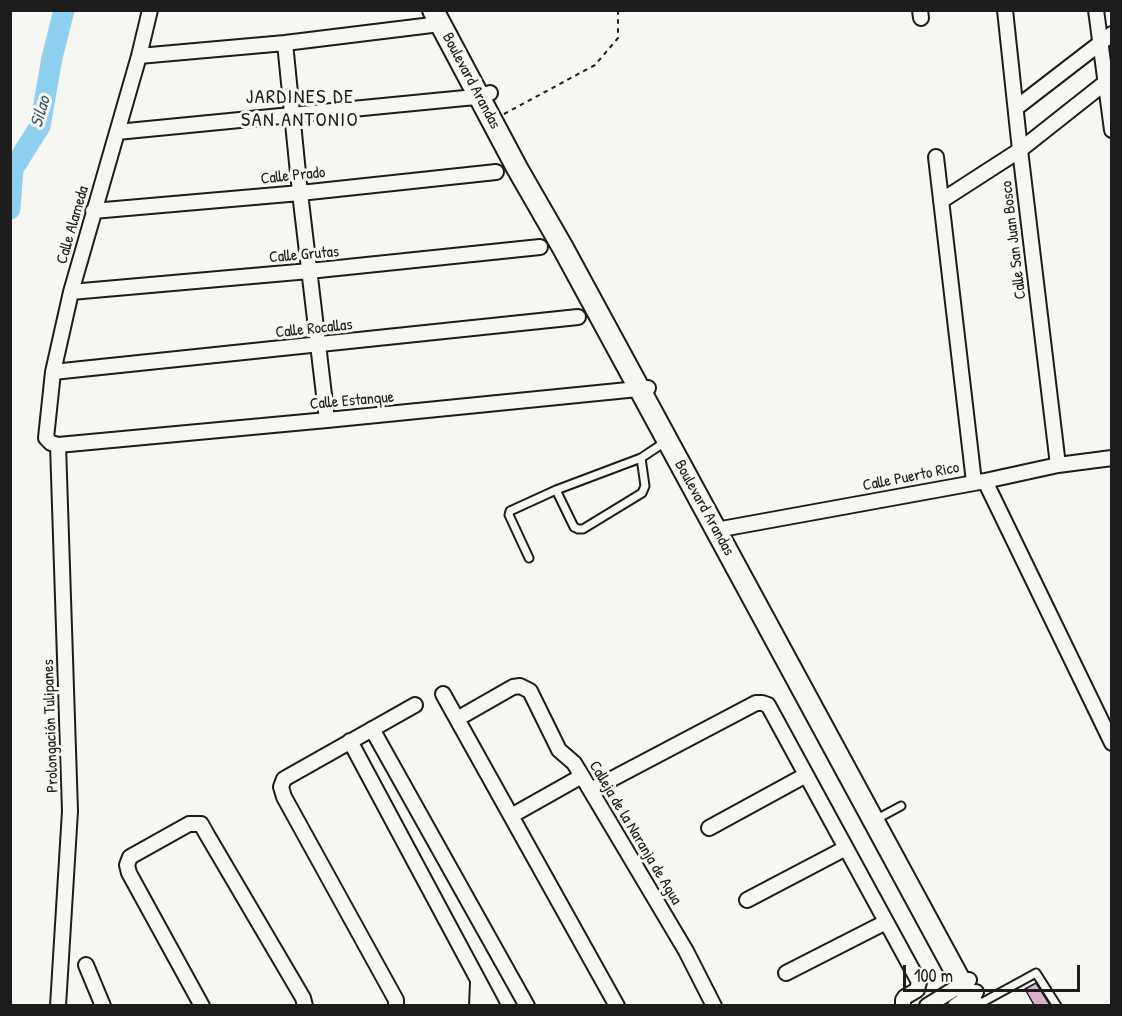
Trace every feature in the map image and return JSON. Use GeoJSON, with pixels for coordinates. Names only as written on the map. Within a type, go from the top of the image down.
{"type":"FeatureCollection","features":[{"type":"Feature","properties":{"kind":"main road","name":"Boulevard Arandas"},"geometry":{"type":"LineString","coordinates":[[439,15],[484,95],[517,168],[644,389],[667,441],[720,529]]}},
{"type":"Feature","properties":{"kind":"main road","name":"Boulevard Arandas"},"geometry":{"type":"LineString","coordinates":[[484,95],[502,115],[644,389],[878,818],[972,996]]}},
{"type":"Feature","properties":{"kind":"street","name":"Calle Alameda"},"geometry":{"type":"LineString","coordinates":[[58,445],[46,438],[53,372],[71,292],[139,56],[150,10]]}},
{"type":"Feature","properties":{"kind":"street","name":"Calle San Juan Bosco"},"geometry":{"type":"LineString","coordinates":[[1005,10],[1058,465]]}},
{"type":"Feature","properties":{"kind":"street"},"geometry":{"type":"LineString","coordinates":[[1096,10],[1106,38],[1106,82],[1112,130]]}},
{"type":"Feature","properties":{"kind":"street"},"geometry":{"type":"LineString","coordinates":[[139,56],[285,43],[439,15]]}},
{"type":"Feature","properties":{"kind":"street"},"geometry":{"type":"LineString","coordinates":[[1016,108],[1106,38]]}},
{"type":"Feature","properties":{"kind":"street"},"geometry":{"type":"LineString","coordinates":[[285,43],[327,420]]}},
{"type":"Feature","properties":{"kind":"street"},"geometry":{"type":"LineString","coordinates":[[941,201],[1020,150],[1106,82]]}},
{"type":"Feature","properties":{"kind":"street"},"geometry":{"type":"LineString","coordinates":[[117,132],[484,95]]}},
{"type":"Feature","properties":{"kind":"street"},"geometry":{"type":"LineString","coordinates":[[936,157],[980,482],[1112,743]]}},
{"type":"Feature","properties":{"kind":"street","name":"Calle Prado"},"geometry":{"type":"LineString","coordinates":[[93,212],[496,172]]}},
{"type":"Feature","properties":{"kind":"street","name":"Calle Grutas"},"geometry":{"type":"LineString","coordinates":[[71,292],[309,271],[540,247]]}},
{"type":"Feature","properties":{"kind":"street","name":"Calle Rocallas"},"geometry":{"type":"LineString","coordinates":[[53,372],[578,317]]}},
{"type":"Feature","properties":{"kind":"street","name":"Calle Estanque"},"geometry":{"type":"LineString","coordinates":[[58,445],[644,389]]}},
{"type":"Feature","properties":{"kind":"street","name":"Prolongación Tulipanes"},"geometry":{"type":"LineString","coordinates":[[57,1005],[70,811],[58,445]]}},
{"type":"Feature","properties":{"kind":"street","name":"Calle Puerto Rico"},"geometry":{"type":"LineString","coordinates":[[720,529],[980,482],[1058,465],[1112,458]]}},
{"type":"Feature","properties":{"kind":"street","name":"Calleja de la Naranja de Agua"},"geometry":{"type":"LineString","coordinates":[[457,719],[513,687],[520,686],[530,691],[559,750],[574,763],[591,790],[686,951],[714,1005]]}},
{"type":"Feature","properties":{"kind":"street"},"geometry":{"type":"LineString","coordinates":[[443,694],[617,1005]]}},
{"type":"Feature","properties":{"kind":"street"},"geometry":{"type":"LineString","coordinates":[[591,790],[756,703],[768,705],[919,981],[917,990],[905,997],[903,1005]]}},
{"type":"Feature","properties":{"kind":"street"},"geometry":{"type":"LineString","coordinates":[[396,1005],[396,1000],[284,797],[281,787],[284,779],[415,705]]}},
{"type":"Feature","properties":{"kind":"street"},"geometry":{"type":"LineString","coordinates":[[372,729],[527,1005]]}},
{"type":"Feature","properties":{"kind":"street"},"geometry":{"type":"LineString","coordinates":[[350,741],[492,1005]]}},
{"type":"Feature","properties":{"kind":"street"},"geometry":{"type":"LineString","coordinates":[[709,828],[806,775]]}},
{"type":"Feature","properties":{"kind":"street"},"geometry":{"type":"LineString","coordinates":[[511,816],[582,776]]}},
{"type":"Feature","properties":{"kind":"street"},"geometry":{"type":"LineString","coordinates":[[202,1005],[129,873],[128,865],[130,857],[189,824],[201,824],[305,1005]]}},
{"type":"Feature","properties":{"kind":"street"},"geometry":{"type":"LineString","coordinates":[[402,839],[426,826]]}},
{"type":"Feature","properties":{"kind":"street"},"geometry":{"type":"LineString","coordinates":[[747,900],[846,848]]}},
{"type":"Feature","properties":{"kind":"street"},"geometry":{"type":"LineString","coordinates":[[786,973],[886,922]]}},
{"type":"Feature","properties":{"kind":"street"},"geometry":{"type":"LineString","coordinates":[[86,966],[103,1005]]}},
{"type":"Feature","properties":{"kind":"street"},"geometry":{"type":"LineString","coordinates":[[477,1005],[478,981]]}},
{"type":"Feature","properties":{"kind":"street"},"geometry":{"type":"LineString","coordinates":[[927,1005],[972,996]]}},
{"type":"Feature","properties":{"kind":"lane"},"geometry":{"type":"LineString","coordinates":[[529,558],[509,514],[510,511],[556,490],[640,458],[667,441]]}},
{"type":"Feature","properties":{"kind":"lane"},"geometry":{"type":"LineString","coordinates":[[556,490],[574,527],[583,529],[642,493],[645,486],[640,458]]}},
{"type":"Feature","properties":{"kind":"lane"},"geometry":{"type":"LineString","coordinates":[[878,818],[901,806]]}},
{"type":"Feature","properties":{"kind":"lane"},"geometry":{"type":"LineString","coordinates":[[972,996],[1036,973],[1057,1005]]}},
{"type":"Feature","properties":{"kind":"path"},"geometry":{"type":"LineString","coordinates":[[502,115],[595,65],[618,38],[618,10]]}},
{"type":"Feature","properties":{"kind":"building"},"geometry":{"type":"Polygon","coordinates":[[[1036,983],[1050,1005],[1034,1005],[1025,989],[1036,983]]]}},
{"type":"Feature","properties":{"kind":"waterway","name":"Silao"},"geometry":{"type":"LineString","coordinates":[[10,209],[13,169],[40,126],[52,58],[64,10]]}},
{"type":"Feature","properties":{"kind":"district","name":"JARDINES DE SAN ANTONIO"},"geometry":{"type":"Point","coordinates":[300,110]}}]}
